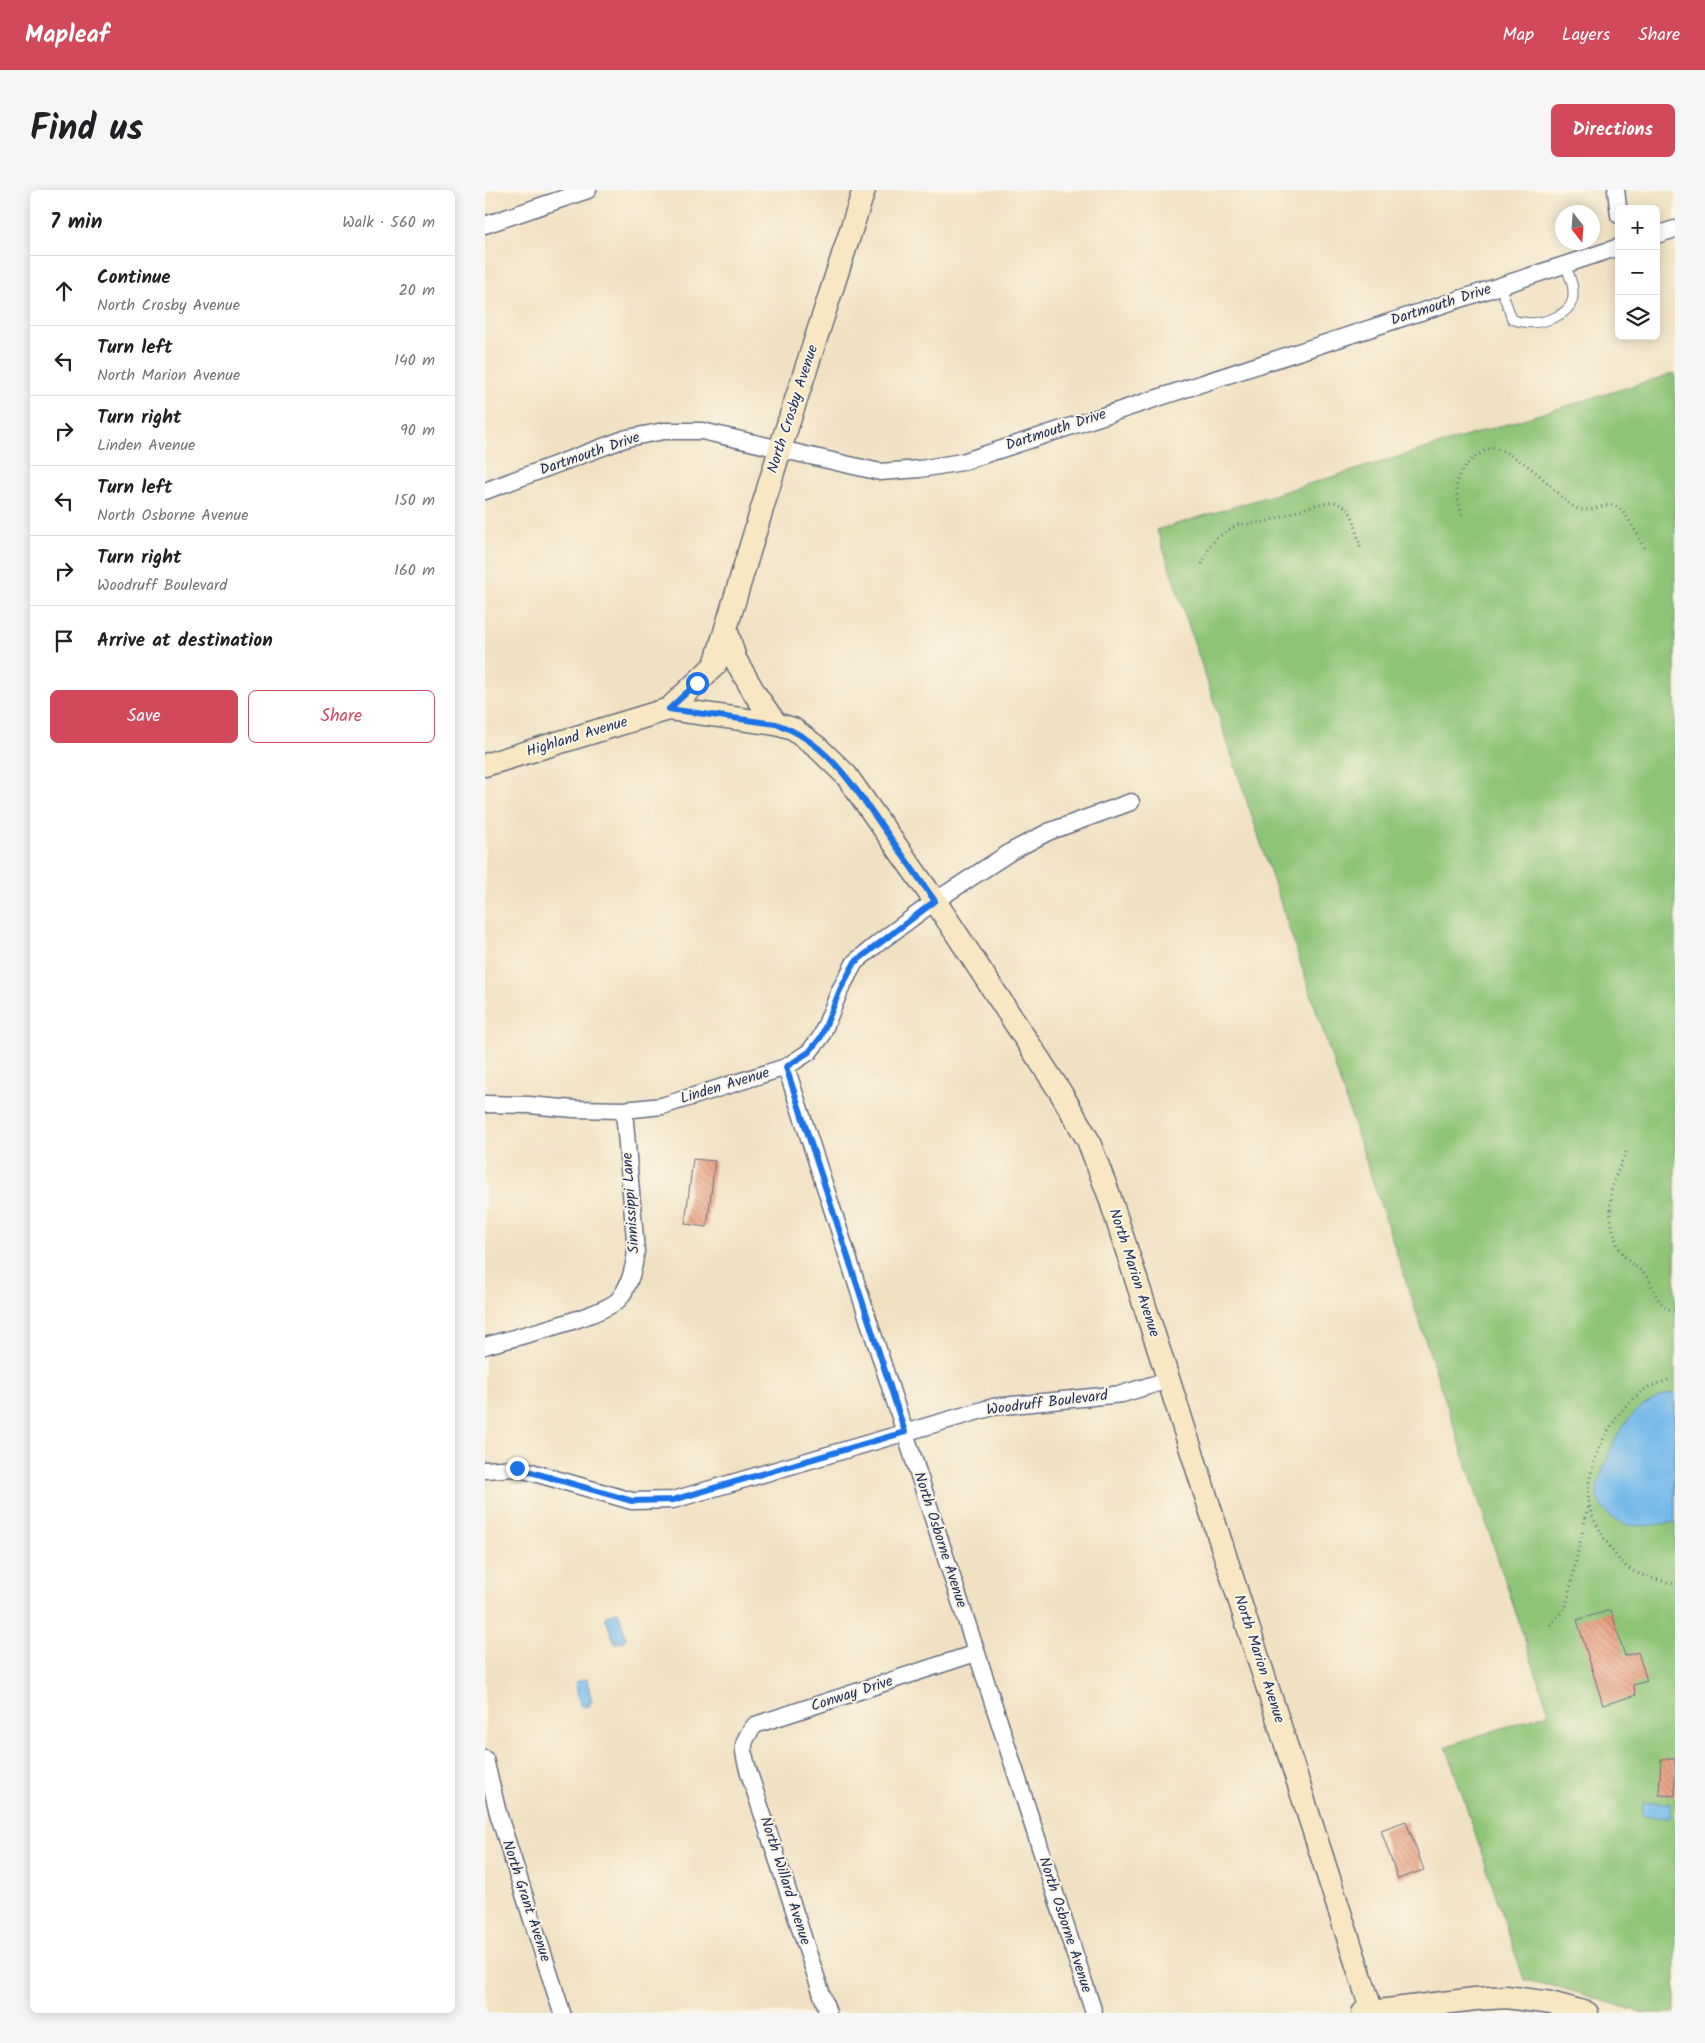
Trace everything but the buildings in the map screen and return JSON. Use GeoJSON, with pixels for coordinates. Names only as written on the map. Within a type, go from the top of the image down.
{"type":"FeatureCollection","features":[{"type":"Feature","properties":{"kind":"street"},"geometry":{"type":"LineString","coordinates":[[485,225],[587,190]]}},
{"type":"Feature","properties":{"kind":"street","name":"North Crosby Avenue"},"geometry":{"type":"LineString","coordinates":[[669,709],[715,665],[780,449],[864,190]]}},
{"type":"Feature","properties":{"kind":"street"},"geometry":{"type":"LineString","coordinates":[[1616,190],[1618,205]]}},
{"type":"Feature","properties":{"kind":"street"},"geometry":{"type":"LineString","coordinates":[[1660,234],[1675,228]]}},
{"type":"Feature","properties":{"kind":"street","name":"Dartmouth Drive"},"geometry":{"type":"LineString","coordinates":[[485,491],[627,438],[664,431],[702,431],[880,472],[920,469],[962,462],[1615,248]]}},
{"type":"Feature","properties":{"kind":"street"},"geometry":{"type":"LineString","coordinates":[[726,628],[735,659],[755,694],[776,724]]}},
{"type":"Feature","properties":{"kind":"street","name":"North Marion Avenue"},"geometry":{"type":"LineString","coordinates":[[669,709],[776,724],[793,729],[818,748],[846,775],[935,901],[1061,1093],[1088,1140],[1109,1195],[1169,1380],[1368,2012]]}},
{"type":"Feature","properties":{"kind":"street","name":"Highland Avenue"},"geometry":{"type":"LineString","coordinates":[[485,766],[669,709]]}},
{"type":"Feature","properties":{"kind":"street","name":"Linden Avenue"},"geometry":{"type":"LineString","coordinates":[[485,1104],[529,1104],[574,1109],[624,1110],[662,1106],[786,1067],[809,1052],[821,1037],[840,990],[855,962],[935,901],[1012,851],[1048,832],[1131,802]]}},
{"type":"Feature","properties":{"kind":"street","name":"North Osborne Avenue"},"geometry":{"type":"LineString","coordinates":[[786,1067],[1094,2013]]}},
{"type":"Feature","properties":{"kind":"street","name":"Sinnissippi Lane"},"geometry":{"type":"LineString","coordinates":[[485,1346],[595,1314],[619,1300],[633,1274],[636,1251],[624,1110]]}},
{"type":"Feature","properties":{"kind":"street","name":"Woodruff Boulevard"},"geometry":{"type":"LineString","coordinates":[[487,1468],[517,1468],[632,1501],[673,1500],[993,1407],[1122,1394],[1169,1380]]}},
{"type":"Feature","properties":{"kind":"street","name":"Conway Drive"},"geometry":{"type":"LineString","coordinates":[[743,1749],[745,1736],[755,1725],[976,1653]]}},
{"type":"Feature","properties":{"kind":"street","name":"North Willard Avenue"},"geometry":{"type":"LineString","coordinates":[[743,1749],[828,2013]]}},
{"type":"Feature","properties":{"kind":"street","name":"North Grant Avenue"},"geometry":{"type":"LineString","coordinates":[[485,1759],[491,1815],[562,2013]]}},
{"type":"Feature","properties":{"kind":"street"},"geometry":{"type":"LineString","coordinates":[[1368,2012],[1506,1997],[1551,2003],[1587,2013]]}},
{"type":"Feature","properties":{"kind":"lane"},"geometry":{"type":"LineString","coordinates":[[1500,286],[1512,319],[1523,322],[1548,319],[1564,312],[1571,305],[1573,287],[1565,265]]}},
{"type":"Feature","properties":{"kind":"path"},"geometry":{"type":"LineString","coordinates":[[1462,515],[1456,485],[1458,477],[1479,453],[1492,446],[1531,467],[1577,508],[1593,510],[1615,505],[1623,511],[1645,549]]}},
{"type":"Feature","properties":{"kind":"path"},"geometry":{"type":"LineString","coordinates":[[1202,564],[1209,548],[1217,537],[1238,525],[1265,522],[1318,504],[1334,502],[1348,508],[1354,520],[1361,551]]}},
{"type":"Feature","properties":{"kind":"path"},"geometry":{"type":"LineString","coordinates":[[1626,1152],[1611,1195],[1614,1236],[1623,1255],[1649,1280],[1656,1297],[1666,1308],[1675,1311]]}},
{"type":"Feature","properties":{"kind":"path"},"geometry":{"type":"LineString","coordinates":[[1550,1625],[1565,1607],[1589,1505],[1588,1485],[1598,1450],[1612,1425],[1631,1401],[1647,1388],[1668,1380]]}},
{"type":"Feature","properties":{"kind":"path"},"geometry":{"type":"LineString","coordinates":[[1589,1505],[1597,1526],[1613,1552],[1628,1568],[1675,1584]]}},
{"type":"Feature","properties":{"kind":"green space"},"geometry":{"type":"Polygon","coordinates":[[[1675,373],[1675,2013],[1643,2013],[1562,1988],[1524,1980],[1446,1746],[1549,1713],[1157,530],[1675,373]]]}},
{"type":"Feature","properties":{"kind":"water"},"geometry":{"type":"Polygon","coordinates":[[[1675,1393],[1675,1522],[1640,1526],[1618,1521],[1607,1513],[1597,1497],[1598,1485],[1614,1442],[1628,1420],[1637,1411],[1659,1397],[1675,1393]]]}},
{"type":"Feature","properties":{"kind":"water"},"geometry":{"type":"Polygon","coordinates":[[[616,1612],[619,1613],[626,1638],[624,1641],[615,1643],[605,1617],[616,1612]]]}},
{"type":"Feature","properties":{"kind":"water"},"geometry":{"type":"Polygon","coordinates":[[[587,1679],[592,1702],[589,1703],[590,1706],[584,1707],[583,1705],[580,1706],[575,1682],[587,1679]]]}},
{"type":"Feature","properties":{"kind":"water"},"geometry":{"type":"Polygon","coordinates":[[[1643,1803],[1670,1803],[1670,1818],[1642,1816],[1643,1803]]]}},
{"type":"Feature","properties":{"kind":"route"},"geometry":{"type":"LineString","coordinates":[[517,1468],[632,1501],[673,1500],[905,1432],[786,1067],[809,1052],[821,1037],[840,990],[855,962],[935,901],[846,775],[818,748],[793,729],[776,724],[669,709],[697,683]]}}]}
